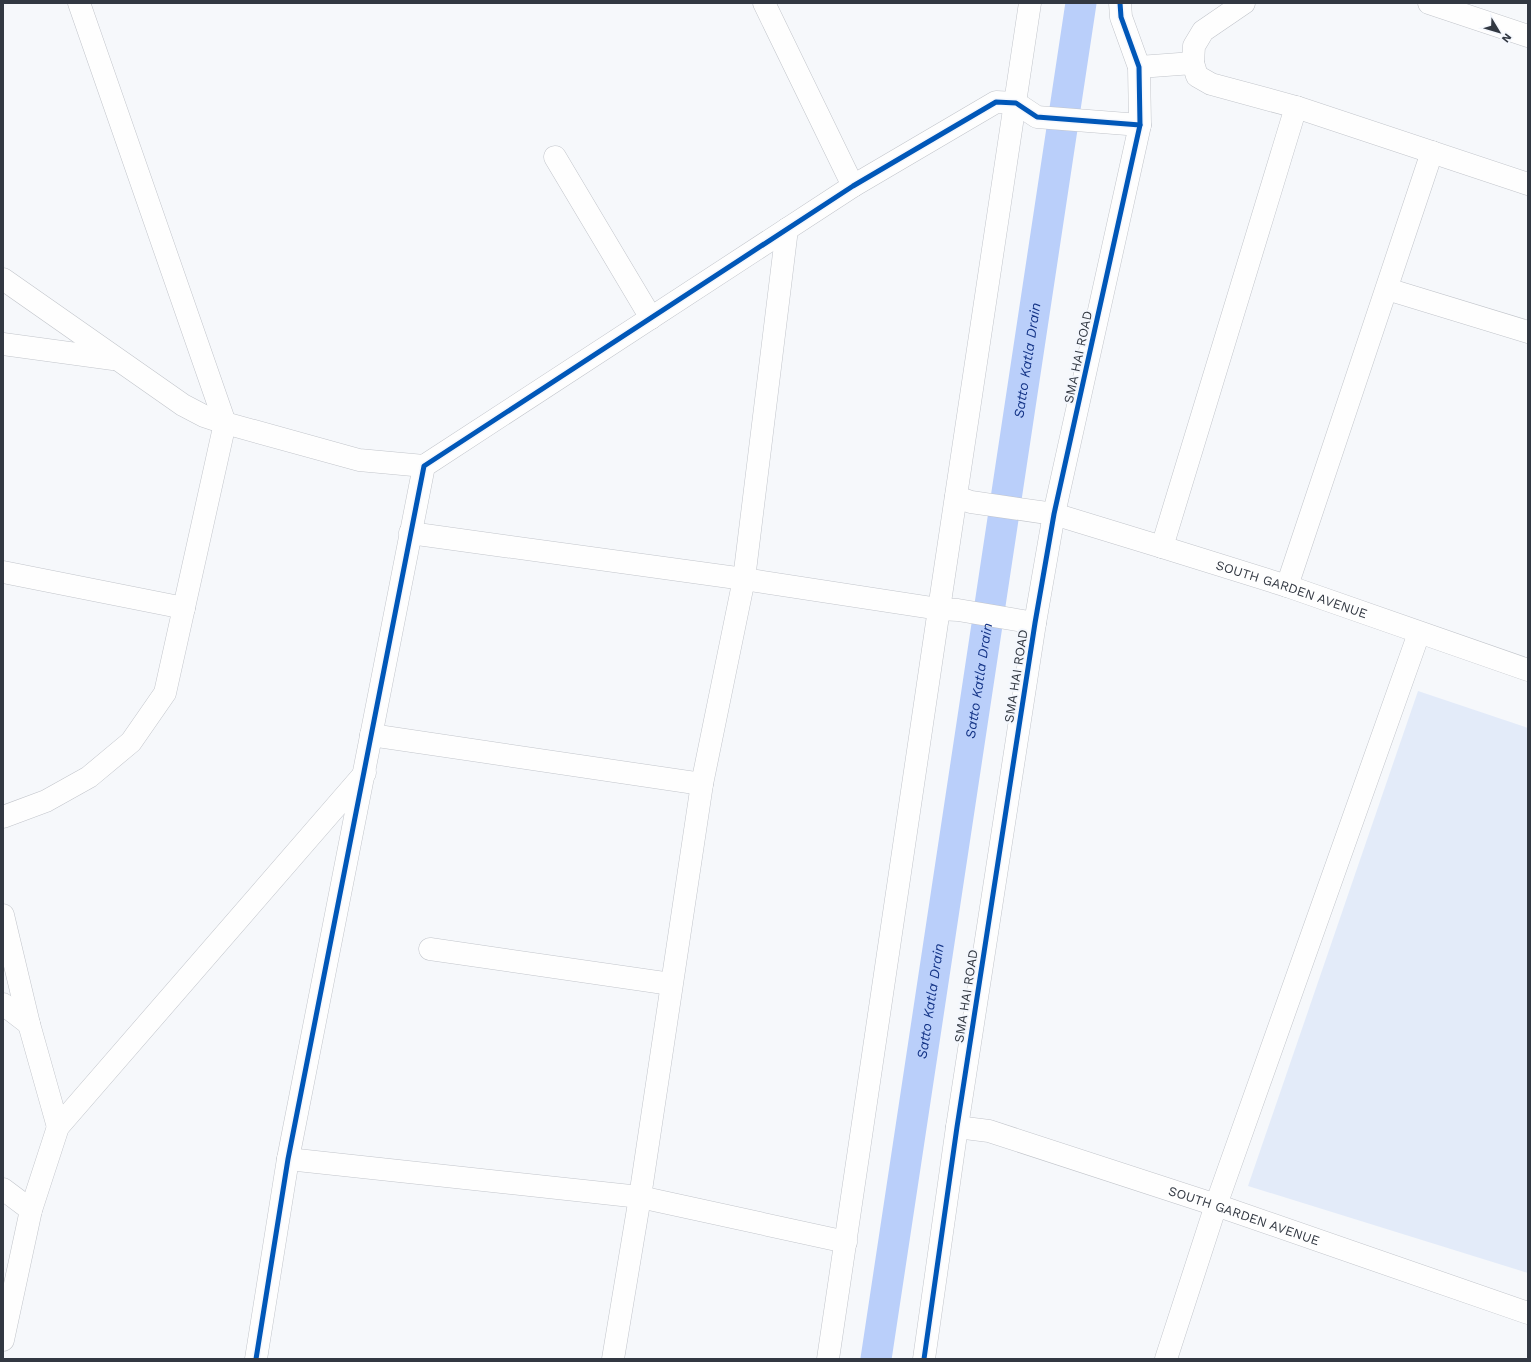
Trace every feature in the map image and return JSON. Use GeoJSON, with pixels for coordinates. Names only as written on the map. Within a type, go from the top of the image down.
{"type":"FeatureCollection","features":[{"type":"Feature","properties":{"kind":"street"},"geometry":{"type":"LineString","coordinates":[[3,817],[46,801],[89,777],[131,742],[165,693],[225,423],[78,3]]}},
{"type":"Feature","properties":{"kind":"street"},"geometry":{"type":"LineString","coordinates":[[764,3],[853,186]]}},
{"type":"Feature","properties":{"kind":"street"},"geometry":{"type":"LineString","coordinates":[[828,1359],[948,609],[964,500],[1030,3]]}},
{"type":"Feature","properties":{"kind":"street","name":"SMA HAI ROAD"},"geometry":{"type":"LineString","coordinates":[[924,1359],[1026,622],[1054,514],[1140,125],[1139,66],[1121,17],[1120,3]]}},
{"type":"Feature","properties":{"kind":"street"},"geometry":{"type":"LineString","coordinates":[[1244,3],[1203,31],[1194,46],[1193,63],[1197,76],[1211,84],[1296,107],[1528,184]]}},
{"type":"Feature","properties":{"kind":"street"},"geometry":{"type":"LineString","coordinates":[[1429,3],[1528,36]]}},
{"type":"Feature","properties":{"kind":"street"},"geometry":{"type":"LineString","coordinates":[[1139,66],[1193,63]]}},
{"type":"Feature","properties":{"kind":"street"},"geometry":{"type":"LineString","coordinates":[[3,279],[183,405],[204,416],[359,460],[424,466],[853,186],[996,102],[1016,103],[1037,117],[1140,125]]}},
{"type":"Feature","properties":{"kind":"street"},"geometry":{"type":"LineString","coordinates":[[1162,547],[1296,107]]}},
{"type":"Feature","properties":{"kind":"street"},"geometry":{"type":"LineString","coordinates":[[1287,586],[1432,152]]}},
{"type":"Feature","properties":{"kind":"street"},"geometry":{"type":"LineString","coordinates":[[555,157],[651,318]]}},
{"type":"Feature","properties":{"kind":"street"},"geometry":{"type":"LineString","coordinates":[[613,1359],[640,1197],[702,784],[744,579],[787,230]]}},
{"type":"Feature","properties":{"kind":"street"},"geometry":{"type":"LineString","coordinates":[[1387,289],[1528,332]]}},
{"type":"Feature","properties":{"kind":"street"},"geometry":{"type":"LineString","coordinates":[[3,344],[117,359]]}},
{"type":"Feature","properties":{"kind":"street"},"geometry":{"type":"LineString","coordinates":[[256,1359],[288,1159],[424,466]]}},
{"type":"Feature","properties":{"kind":"street","name":"SOUTH GARDEN AVENUE"},"geometry":{"type":"LineString","coordinates":[[964,500],[1054,514],[1287,586],[1528,670]]}},
{"type":"Feature","properties":{"kind":"street"},"geometry":{"type":"LineString","coordinates":[[410,534],[744,579],[1026,622]]}},
{"type":"Feature","properties":{"kind":"street"},"geometry":{"type":"LineString","coordinates":[[3,572],[184,608]]}},
{"type":"Feature","properties":{"kind":"street"},"geometry":{"type":"LineString","coordinates":[[1166,1359],[1216,1205],[1419,633]]}},
{"type":"Feature","properties":{"kind":"street"},"geometry":{"type":"LineString","coordinates":[[371,735],[702,784]]}},
{"type":"Feature","properties":{"kind":"street"},"geometry":{"type":"LineString","coordinates":[[3,1340],[31,1210],[58,1127],[365,772]]}},
{"type":"Feature","properties":{"kind":"street"},"geometry":{"type":"LineString","coordinates":[[3,915],[30,1024],[58,1127]]}},
{"type":"Feature","properties":{"kind":"street"},"geometry":{"type":"LineString","coordinates":[[430,949],[671,984]]}},
{"type":"Feature","properties":{"kind":"street"},"geometry":{"type":"LineString","coordinates":[[3,1004],[30,1024]]}},
{"type":"Feature","properties":{"kind":"street","name":"SOUTH GARDEN AVENUE"},"geometry":{"type":"LineString","coordinates":[[957,1127],[989,1131],[1216,1205],[1528,1313]]}},
{"type":"Feature","properties":{"kind":"street"},"geometry":{"type":"LineString","coordinates":[[288,1159],[640,1197],[846,1242]]}},
{"type":"Feature","properties":{"kind":"street"},"geometry":{"type":"LineString","coordinates":[[3,1189],[31,1210]]}},
{"type":"Feature","properties":{"kind":"shaded area"},"geometry":{"type":"Polygon","coordinates":[[[1418,691],[1528,728],[1528,1273],[1248,1186],[1418,691]]]}},
{"type":"Feature","properties":{"kind":"waterway","name":"Satto Katla Drain"},"geometry":{"type":"LineString","coordinates":[[876,1359],[1081,3]]}},
{"type":"Feature","properties":{"kind":"cycle path"},"geometry":{"type":"LineString","coordinates":[[924,1359],[957,1127],[1035,623],[1054,514],[1140,125],[1139,67],[1121,17],[1120,3]]}},
{"type":"Feature","properties":{"kind":"cycle path"},"geometry":{"type":"LineString","coordinates":[[256,1359],[288,1159],[424,466],[853,186],[996,102],[1016,103],[1037,117],[1140,125]]}}]}
